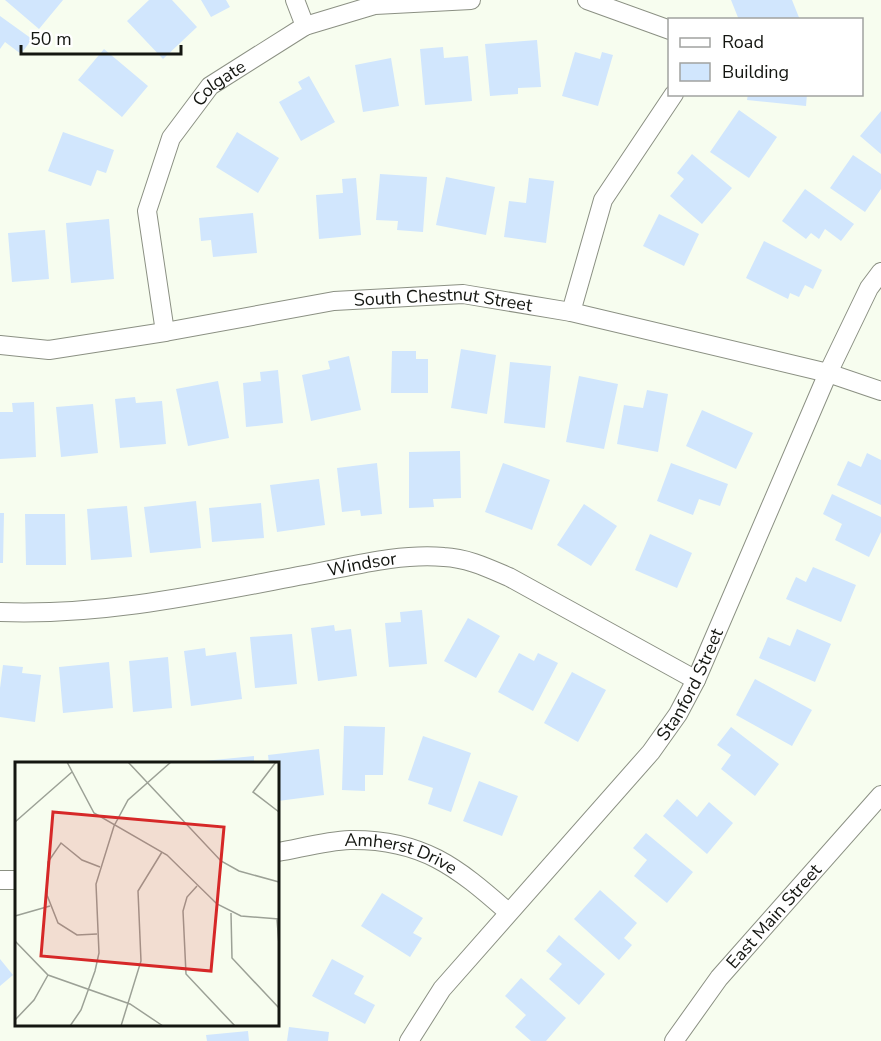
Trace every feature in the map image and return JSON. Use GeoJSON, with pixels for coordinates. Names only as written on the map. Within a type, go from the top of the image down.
{"type":"FeatureCollection","features":[{"type":"Feature","properties":{"kind":"street"},"geometry":{"type":"LineString","coordinates":[[295,0],[305,26]]}},
{"type":"Feature","properties":{"kind":"street","name":"Colgate"},"geometry":{"type":"LineString","coordinates":[[165,332],[147,211],[171,138],[210,86],[305,26],[375,5],[471,0]]}},
{"type":"Feature","properties":{"kind":"street"},"geometry":{"type":"LineString","coordinates":[[587,0],[668,30]]}},
{"type":"Feature","properties":{"kind":"street"},"geometry":{"type":"LineString","coordinates":[[571,312],[603,200],[673,96]]}},
{"type":"Feature","properties":{"kind":"street","name":"Stanford Street"},"geometry":{"type":"LineString","coordinates":[[409,1041],[442,989],[651,752],[678,714],[696,680],[828,373],[870,288],[881,272]]}},
{"type":"Feature","properties":{"kind":"street","name":"South Chestnut Street"},"geometry":{"type":"LineString","coordinates":[[0,345],[49,350],[165,332],[334,301],[462,294],[571,312],[828,373],[881,391]]}},
{"type":"Feature","properties":{"kind":"street","name":"Windsor"},"geometry":{"type":"LineString","coordinates":[[0,612],[85,611],[169,600],[405,557],[445,556],[477,563],[509,577],[696,680]]}},
{"type":"Feature","properties":{"kind":"street","name":"East Main Street"},"geometry":{"type":"LineString","coordinates":[[674,1041],[719,978],[881,795]]}},
{"type":"Feature","properties":{"kind":"street","name":"Amherst Drive"},"geometry":{"type":"LineString","coordinates":[[279,852],[349,840],[396,843],[433,856],[468,877],[508,912]]}},
{"type":"Feature","properties":{"kind":"building"},"geometry":{"type":"Polygon","coordinates":[[[5,0],[63,0],[39,29],[5,0]]]}},
{"type":"Feature","properties":{"kind":"building"},"geometry":{"type":"Polygon","coordinates":[[[149,0],[172,0],[197,27],[163,59],[127,21],[149,0]]]}},
{"type":"Feature","properties":{"kind":"building"},"geometry":{"type":"Polygon","coordinates":[[[201,0],[226,0],[230,7],[211,17],[201,0]]]}},
{"type":"Feature","properties":{"kind":"building"},"geometry":{"type":"Polygon","coordinates":[[[731,0],[792,0],[799,18],[738,18],[731,0]]]}},
{"type":"Feature","properties":{"kind":"building"},"geometry":{"type":"Polygon","coordinates":[[[0,16],[32,39],[21,54],[5,42],[0,49],[0,16]]]}},
{"type":"Feature","properties":{"kind":"building"},"geometry":{"type":"Polygon","coordinates":[[[537,40],[541,87],[518,88],[518,94],[490,96],[485,44],[537,40]]]}},
{"type":"Feature","properties":{"kind":"building"},"geometry":{"type":"Polygon","coordinates":[[[443,47],[444,58],[468,56],[472,101],[425,105],[420,49],[443,47]]]}},
{"type":"Feature","properties":{"kind":"building"},"geometry":{"type":"Polygon","coordinates":[[[104,49],[148,86],[122,117],[78,80],[104,49]]]}},
{"type":"Feature","properties":{"kind":"building"},"geometry":{"type":"Polygon","coordinates":[[[575,52],[600,59],[602,52],[613,55],[598,106],[562,96],[575,52]]]}},
{"type":"Feature","properties":{"kind":"building"},"geometry":{"type":"Polygon","coordinates":[[[391,58],[399,106],[363,112],[355,65],[391,58]]]}},
{"type":"Feature","properties":{"kind":"building"},"geometry":{"type":"Polygon","coordinates":[[[309,76],[335,122],[301,141],[279,102],[302,89],[298,82],[309,76]]]}},
{"type":"Feature","properties":{"kind":"building"},"geometry":{"type":"Polygon","coordinates":[[[748,96],[807,96],[806,106],[747,100],[748,96]]]}},
{"type":"Feature","properties":{"kind":"building"},"geometry":{"type":"Polygon","coordinates":[[[739,110],[777,137],[749,178],[710,152],[739,110]]]}},
{"type":"Feature","properties":{"kind":"building"},"geometry":{"type":"Polygon","coordinates":[[[881,111],[881,154],[860,136],[881,111]]]}},
{"type":"Feature","properties":{"kind":"building"},"geometry":{"type":"Polygon","coordinates":[[[63,132],[114,150],[106,173],[97,170],[91,186],[48,171],[63,132]]]}},
{"type":"Feature","properties":{"kind":"building"},"geometry":{"type":"Polygon","coordinates":[[[237,132],[279,158],[258,193],[216,167],[237,132]]]}},
{"type":"Feature","properties":{"kind":"building"},"geometry":{"type":"Polygon","coordinates":[[[692,154],[732,188],[702,224],[670,196],[684,179],[677,173],[692,154]]]}},
{"type":"Feature","properties":{"kind":"building"},"geometry":{"type":"Polygon","coordinates":[[[853,155],[881,174],[881,189],[865,212],[830,188],[853,155]]]}},
{"type":"Feature","properties":{"kind":"building"},"geometry":{"type":"Polygon","coordinates":[[[380,174],[427,177],[423,232],[397,230],[398,221],[376,220],[380,174]]]}},
{"type":"Feature","properties":{"kind":"building"},"geometry":{"type":"Polygon","coordinates":[[[446,177],[495,187],[486,235],[436,225],[446,177]]]}},
{"type":"Feature","properties":{"kind":"building"},"geometry":{"type":"Polygon","coordinates":[[[356,178],[361,235],[319,239],[316,195],[343,193],[342,179],[356,178]]]}},
{"type":"Feature","properties":{"kind":"building"},"geometry":{"type":"Polygon","coordinates":[[[529,178],[554,181],[546,243],[504,237],[509,201],[526,203],[529,178]]]}},
{"type":"Feature","properties":{"kind":"building"},"geometry":{"type":"Polygon","coordinates":[[[805,189],[854,224],[841,241],[825,229],[819,239],[811,233],[806,239],[782,221],[805,189]]]}},
{"type":"Feature","properties":{"kind":"building"},"geometry":{"type":"Polygon","coordinates":[[[253,213],[257,253],[213,257],[211,240],[201,241],[199,218],[253,213]]]}},
{"type":"Feature","properties":{"kind":"building"},"geometry":{"type":"Polygon","coordinates":[[[659,214],[699,234],[684,266],[643,246],[659,214]]]}},
{"type":"Feature","properties":{"kind":"building"},"geometry":{"type":"Polygon","coordinates":[[[109,219],[114,279],[71,283],[66,223],[109,219]]]}},
{"type":"Feature","properties":{"kind":"building"},"geometry":{"type":"Polygon","coordinates":[[[45,230],[49,279],[12,282],[8,233],[45,230]]]}},
{"type":"Feature","properties":{"kind":"building"},"geometry":{"type":"Polygon","coordinates":[[[764,241],[822,270],[813,289],[805,285],[799,297],[790,293],[788,299],[746,278],[764,241]]]}},
{"type":"Feature","properties":{"kind":"building"},"geometry":{"type":"Polygon","coordinates":[[[461,349],[496,355],[487,414],[451,408],[461,349]]]}},
{"type":"Feature","properties":{"kind":"building"},"geometry":{"type":"Polygon","coordinates":[[[392,351],[416,351],[416,359],[428,359],[428,393],[391,393],[392,351]]]}},
{"type":"Feature","properties":{"kind":"building"},"geometry":{"type":"Polygon","coordinates":[[[349,356],[361,410],[311,421],[302,375],[330,369],[328,361],[349,356]]]}},
{"type":"Feature","properties":{"kind":"building"},"geometry":{"type":"Polygon","coordinates":[[[510,362],[551,366],[545,428],[504,423],[510,362]]]}},
{"type":"Feature","properties":{"kind":"building"},"geometry":{"type":"Polygon","coordinates":[[[278,370],[283,423],[246,427],[243,383],[261,381],[260,372],[278,370]]]}},
{"type":"Feature","properties":{"kind":"building"},"geometry":{"type":"Polygon","coordinates":[[[579,376],[618,384],[604,449],[566,442],[579,376]]]}},
{"type":"Feature","properties":{"kind":"building"},"geometry":{"type":"Polygon","coordinates":[[[218,381],[229,438],[188,446],[176,389],[218,381]]]}},
{"type":"Feature","properties":{"kind":"building"},"geometry":{"type":"Polygon","coordinates":[[[647,390],[668,394],[658,452],[617,444],[624,405],[643,408],[647,390]]]}},
{"type":"Feature","properties":{"kind":"building"},"geometry":{"type":"Polygon","coordinates":[[[135,397],[136,403],[162,401],[166,444],[120,448],[115,399],[135,397]]]}},
{"type":"Feature","properties":{"kind":"building"},"geometry":{"type":"Polygon","coordinates":[[[34,402],[36,457],[0,459],[0,412],[13,412],[12,403],[34,402]]]}},
{"type":"Feature","properties":{"kind":"building"},"geometry":{"type":"Polygon","coordinates":[[[93,404],[98,453],[61,457],[56,407],[93,404]]]}},
{"type":"Feature","properties":{"kind":"building"},"geometry":{"type":"Polygon","coordinates":[[[702,410],[753,433],[736,469],[686,446],[702,410]]]}},
{"type":"Feature","properties":{"kind":"building"},"geometry":{"type":"Polygon","coordinates":[[[460,451],[461,498],[433,499],[434,507],[409,508],[409,452],[460,451]]]}},
{"type":"Feature","properties":{"kind":"building"},"geometry":{"type":"Polygon","coordinates":[[[867,453],[881,460],[881,505],[837,485],[848,461],[861,467],[867,453]]]}},
{"type":"Feature","properties":{"kind":"building"},"geometry":{"type":"Polygon","coordinates":[[[377,463],[382,514],[361,516],[360,510],[342,512],[337,468],[377,463]]]}},
{"type":"Feature","properties":{"kind":"building"},"geometry":{"type":"Polygon","coordinates":[[[503,463],[550,480],[532,530],[485,512],[503,463]]]}},
{"type":"Feature","properties":{"kind":"building"},"geometry":{"type":"Polygon","coordinates":[[[671,463],[728,484],[720,506],[699,499],[693,515],[657,501],[671,463]]]}},
{"type":"Feature","properties":{"kind":"building"},"geometry":{"type":"Polygon","coordinates":[[[319,479],[325,525],[277,532],[270,485],[319,479]]]}},
{"type":"Feature","properties":{"kind":"building"},"geometry":{"type":"Polygon","coordinates":[[[832,494],[881,517],[881,532],[869,557],[835,540],[842,524],[823,514],[832,494]]]}},
{"type":"Feature","properties":{"kind":"building"},"geometry":{"type":"Polygon","coordinates":[[[196,501],[201,548],[150,553],[144,507],[196,501]]]}},
{"type":"Feature","properties":{"kind":"building"},"geometry":{"type":"Polygon","coordinates":[[[261,503],[264,538],[212,542],[209,508],[261,503]]]}},
{"type":"Feature","properties":{"kind":"building"},"geometry":{"type":"Polygon","coordinates":[[[584,504],[617,526],[591,566],[557,545],[584,504]]]}},
{"type":"Feature","properties":{"kind":"building"},"geometry":{"type":"Polygon","coordinates":[[[127,506],[132,557],[91,560],[87,509],[127,506]]]}},
{"type":"Feature","properties":{"kind":"building"},"geometry":{"type":"Polygon","coordinates":[[[0,513],[4,513],[3,563],[0,563],[0,513]]]}},
{"type":"Feature","properties":{"kind":"building"},"geometry":{"type":"Polygon","coordinates":[[[25,514],[65,514],[66,565],[26,565],[25,514]]]}},
{"type":"Feature","properties":{"kind":"building"},"geometry":{"type":"Polygon","coordinates":[[[650,534],[692,553],[677,588],[635,570],[650,534]]]}},
{"type":"Feature","properties":{"kind":"building"},"geometry":{"type":"Polygon","coordinates":[[[813,567],[856,585],[841,622],[786,599],[796,577],[806,582],[813,567]]]}},
{"type":"Feature","properties":{"kind":"building"},"geometry":{"type":"Polygon","coordinates":[[[422,610],[427,664],[389,667],[385,623],[401,622],[400,612],[422,610]]]}},
{"type":"Feature","properties":{"kind":"building"},"geometry":{"type":"Polygon","coordinates":[[[468,618],[500,636],[476,678],[444,661],[468,618]]]}},
{"type":"Feature","properties":{"kind":"building"},"geometry":{"type":"Polygon","coordinates":[[[334,625],[335,631],[351,629],[357,676],[318,681],[311,628],[334,625]]]}},
{"type":"Feature","properties":{"kind":"building"},"geometry":{"type":"Polygon","coordinates":[[[797,629],[831,644],[815,682],[759,658],[768,637],[790,646],[797,629]]]}},
{"type":"Feature","properties":{"kind":"building"},"geometry":{"type":"Polygon","coordinates":[[[292,634],[297,684],[255,688],[250,637],[292,634]]]}},
{"type":"Feature","properties":{"kind":"building"},"geometry":{"type":"Polygon","coordinates":[[[205,648],[206,656],[236,652],[242,699],[191,706],[184,651],[205,648]]]}},
{"type":"Feature","properties":{"kind":"building"},"geometry":{"type":"Polygon","coordinates":[[[519,653],[534,661],[538,653],[558,663],[533,711],[498,692],[519,653]]]}},
{"type":"Feature","properties":{"kind":"building"},"geometry":{"type":"Polygon","coordinates":[[[168,657],[172,708],[133,712],[129,661],[168,657]]]}},
{"type":"Feature","properties":{"kind":"building"},"geometry":{"type":"Polygon","coordinates":[[[109,662],[113,708],[63,713],[59,667],[109,662]]]}},
{"type":"Feature","properties":{"kind":"building"},"geometry":{"type":"Polygon","coordinates":[[[3,665],[23,667],[22,673],[41,675],[35,722],[0,717],[3,665]]]}},
{"type":"Feature","properties":{"kind":"building"},"geometry":{"type":"Polygon","coordinates":[[[572,672],[606,690],[578,742],[544,723],[572,672]]]}},
{"type":"Feature","properties":{"kind":"building"},"geometry":{"type":"Polygon","coordinates":[[[755,679],[812,710],[792,746],[736,715],[755,679]]]}},
{"type":"Feature","properties":{"kind":"building"},"geometry":{"type":"Polygon","coordinates":[[[344,726],[385,727],[383,775],[365,775],[365,791],[342,790],[344,726]]]}},
{"type":"Feature","properties":{"kind":"building"},"geometry":{"type":"Polygon","coordinates":[[[731,727],[779,764],[755,796],[721,769],[731,755],[717,745],[731,727]]]}},
{"type":"Feature","properties":{"kind":"building"},"geometry":{"type":"Polygon","coordinates":[[[423,736],[471,753],[451,812],[428,804],[433,788],[408,780],[423,736]]]}},
{"type":"Feature","properties":{"kind":"building"},"geometry":{"type":"Polygon","coordinates":[[[319,749],[324,795],[279,801],[279,762],[269,762],[268,755],[319,749]]]}},
{"type":"Feature","properties":{"kind":"building"},"geometry":{"type":"Polygon","coordinates":[[[254,756],[254,762],[204,761],[254,756]]]}},
{"type":"Feature","properties":{"kind":"building"},"geometry":{"type":"Polygon","coordinates":[[[479,781],[518,796],[502,836],[463,821],[479,781]]]}},
{"type":"Feature","properties":{"kind":"building"},"geometry":{"type":"Polygon","coordinates":[[[677,799],[697,817],[709,802],[733,823],[707,854],[663,816],[677,799]]]}},
{"type":"Feature","properties":{"kind":"building"},"geometry":{"type":"Polygon","coordinates":[[[646,833],[693,872],[667,903],[634,876],[647,860],[633,848],[646,833]]]}},
{"type":"Feature","properties":{"kind":"building"},"geometry":{"type":"Polygon","coordinates":[[[600,890],[637,923],[624,938],[632,945],[619,960],[574,919],[600,890]]]}},
{"type":"Feature","properties":{"kind":"building"},"geometry":{"type":"Polygon","coordinates":[[[382,893],[423,918],[413,933],[422,938],[410,957],[361,926],[382,893]]]}},
{"type":"Feature","properties":{"kind":"building"},"geometry":{"type":"Polygon","coordinates":[[[559,935],[605,974],[579,1005],[549,979],[562,964],[546,951],[559,935]]]}},
{"type":"Feature","properties":{"kind":"building"},"geometry":{"type":"Polygon","coordinates":[[[0,959],[13,975],[0,986],[0,959]]]}},
{"type":"Feature","properties":{"kind":"building"},"geometry":{"type":"Polygon","coordinates":[[[332,959],[364,976],[354,994],[375,1005],[365,1024],[312,996],[332,959]]]}},
{"type":"Feature","properties":{"kind":"building"},"geometry":{"type":"Polygon","coordinates":[[[521,978],[566,1018],[546,1041],[531,1041],[515,1027],[526,1015],[505,996],[521,978]]]}},
{"type":"Feature","properties":{"kind":"building"},"geometry":{"type":"Polygon","coordinates":[[[289,1027],[329,1032],[328,1041],[287,1041],[289,1027]]]}},
{"type":"Feature","properties":{"kind":"building"},"geometry":{"type":"Polygon","coordinates":[[[248,1031],[249,1041],[207,1041],[206,1035],[248,1031]]]}}]}
